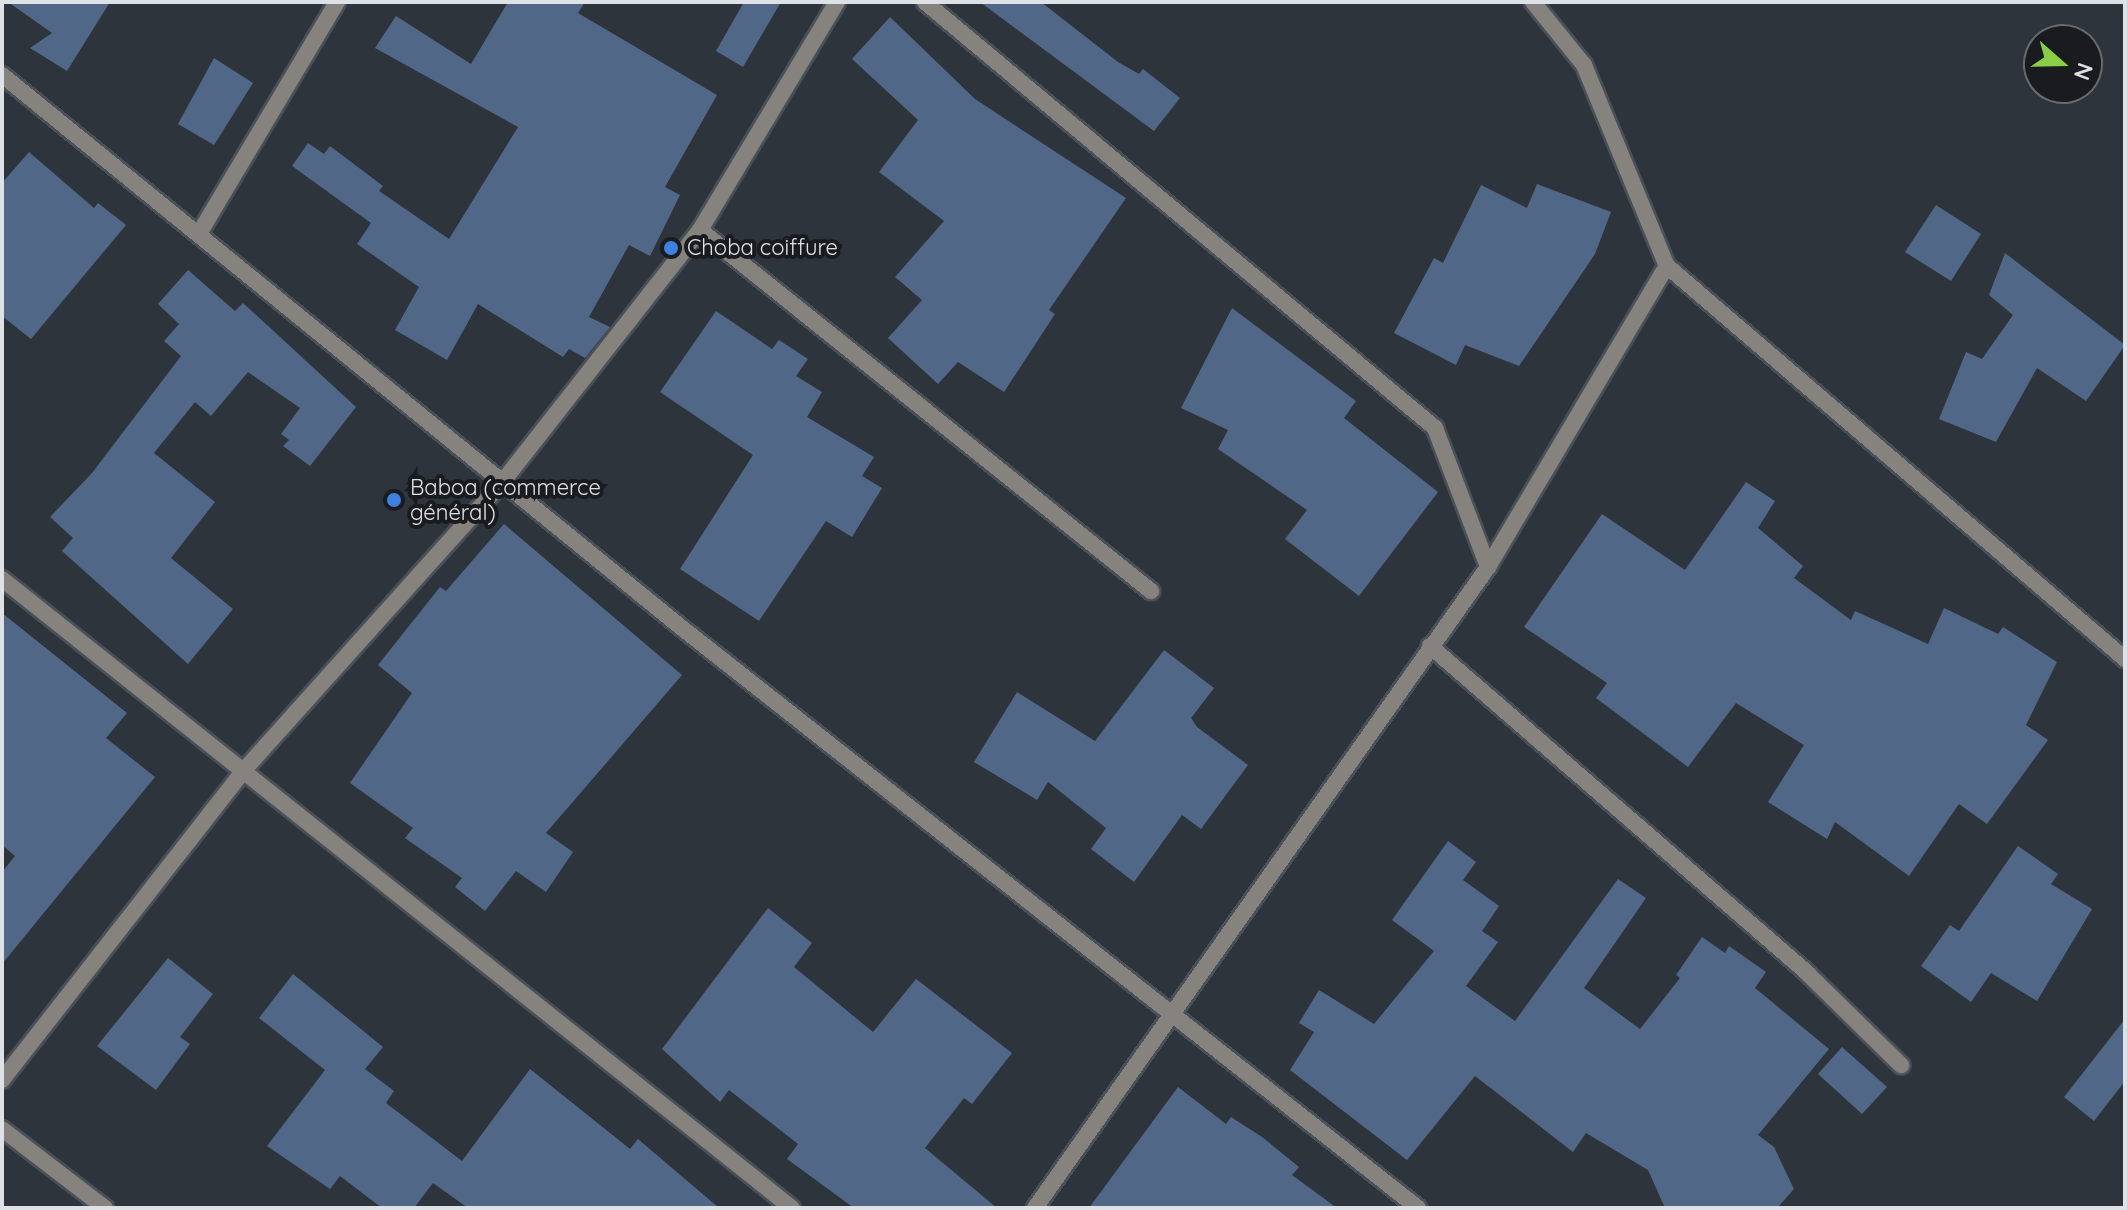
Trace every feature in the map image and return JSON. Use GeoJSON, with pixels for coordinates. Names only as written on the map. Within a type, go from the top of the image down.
{"type":"FeatureCollection","features":[{"type":"Feature","properties":{"kind":"street"},"geometry":{"type":"LineString","coordinates":[[200,232],[337,2]]}},
{"type":"Feature","properties":{"kind":"street"},"geometry":{"type":"LineString","coordinates":[[2,1080],[245,769],[504,480],[700,230],[837,2]]}},
{"type":"Feature","properties":{"kind":"street"},"geometry":{"type":"LineString","coordinates":[[925,2],[1435,428],[1488,567]]}},
{"type":"Feature","properties":{"kind":"street"},"geometry":{"type":"LineString","coordinates":[[1533,2],[1584,65],[1667,266],[2125,659]]}},
{"type":"Feature","properties":{"kind":"street"},"geometry":{"type":"LineString","coordinates":[[2,75],[504,480],[1418,1208]]}},
{"type":"Feature","properties":{"kind":"street"},"geometry":{"type":"LineString","coordinates":[[700,230],[1151,591]]}},
{"type":"Feature","properties":{"kind":"street"},"geometry":{"type":"LineString","coordinates":[[1035,1208],[1488,567],[1667,266]]}},
{"type":"Feature","properties":{"kind":"street"},"geometry":{"type":"LineString","coordinates":[[2,579],[245,769],[792,1208]]}},
{"type":"Feature","properties":{"kind":"street"},"geometry":{"type":"LineString","coordinates":[[1430,646],[1807,973],[1901,1065]]}},
{"type":"Feature","properties":{"kind":"street"},"geometry":{"type":"LineString","coordinates":[[2,1129],[105,1208]]}},
{"type":"Feature","properties":{"kind":"building"},"geometry":{"type":"Polygon","coordinates":[[[8,2],[110,2],[67,71],[30,48],[52,33],[8,2]]]}},
{"type":"Feature","properties":{"kind":"building"},"geometry":{"type":"Polygon","coordinates":[[[508,2],[585,2],[578,13],[717,95],[665,187],[680,195],[650,256],[629,245],[589,317],[610,327],[585,358],[569,349],[563,357],[478,304],[447,360],[395,330],[419,287],[357,244],[371,223],[292,166],[308,143],[324,154],[330,146],[383,186],[379,191],[449,239],[518,127],[375,48],[396,16],[471,64],[508,2]]]}},
{"type":"Feature","properties":{"kind":"building"},"geometry":{"type":"Polygon","coordinates":[[[744,2],[781,2],[743,67],[716,51],[744,2]]]}},
{"type":"Feature","properties":{"kind":"building"},"geometry":{"type":"Polygon","coordinates":[[[980,2],[1041,2],[1118,62],[1139,74],[1143,69],[1180,98],[1154,131],[980,2]]]}},
{"type":"Feature","properties":{"kind":"building"},"geometry":{"type":"Polygon","coordinates":[[[890,17],[975,99],[1126,198],[1049,310],[1055,314],[1004,392],[958,362],[938,384],[888,338],[922,300],[895,277],[944,221],[879,172],[918,120],[852,59],[890,17]]]}},
{"type":"Feature","properties":{"kind":"building"},"geometry":{"type":"Polygon","coordinates":[[[214,58],[253,83],[214,145],[178,124],[214,58]]]}},
{"type":"Feature","properties":{"kind":"building"},"geometry":{"type":"Polygon","coordinates":[[[29,152],[94,208],[98,203],[126,225],[31,339],[2,316],[2,183],[29,152]]]}},
{"type":"Feature","properties":{"kind":"building"},"geometry":{"type":"Polygon","coordinates":[[[1537,184],[1611,212],[1595,254],[1519,366],[1465,345],[1456,365],[1394,333],[1434,258],[1443,263],[1481,185],[1527,208],[1537,184]]]}},
{"type":"Feature","properties":{"kind":"building"},"geometry":{"type":"Polygon","coordinates":[[[1936,205],[1981,234],[1951,281],[1905,252],[1936,205]]]}},
{"type":"Feature","properties":{"kind":"building"},"geometry":{"type":"Polygon","coordinates":[[[2005,253],[2125,345],[2086,401],[2037,368],[1996,442],[1939,419],[1966,352],[1982,359],[2013,315],[1989,295],[2005,253]]]}},
{"type":"Feature","properties":{"kind":"building"},"geometry":{"type":"Polygon","coordinates":[[[188,270],[235,311],[243,303],[356,407],[310,466],[283,446],[289,440],[281,434],[300,408],[248,372],[211,416],[195,402],[154,453],[215,502],[171,558],[233,609],[188,664],[62,551],[73,538],[50,517],[92,473],[181,356],[164,341],[179,324],[158,304],[188,270]]]}},
{"type":"Feature","properties":{"kind":"building"},"geometry":{"type":"Polygon","coordinates":[[[1232,308],[1356,401],[1344,418],[1438,492],[1359,596],[1285,539],[1307,510],[1218,449],[1228,430],[1181,408],[1232,308]]]}},
{"type":"Feature","properties":{"kind":"building"},"geometry":{"type":"Polygon","coordinates":[[[716,311],[772,349],[779,340],[808,359],[796,376],[822,392],[807,417],[874,457],[862,476],[882,488],[852,537],[826,521],[759,621],[680,569],[753,455],[660,392],[716,311]]]}},
{"type":"Feature","properties":{"kind":"building"},"geometry":{"type":"Polygon","coordinates":[[[1746,482],[1775,501],[1758,528],[1803,566],[1794,578],[1851,620],[1855,611],[1928,644],[1944,608],[1998,634],[2003,627],[2057,662],[2026,725],[2048,740],[1987,824],[1959,804],[1909,876],[1835,822],[1827,839],[1768,802],[1804,745],[1736,703],[1688,767],[1596,698],[1607,683],[1524,627],[1602,514],[1685,570],[1746,482]]]}},
{"type":"Feature","properties":{"kind":"building"},"geometry":{"type":"Polygon","coordinates":[[[504,524],[682,675],[546,833],[573,852],[546,892],[516,871],[485,911],[455,887],[462,878],[405,838],[413,828],[350,783],[412,693],[378,665],[440,587],[446,591],[504,524]]]}},
{"type":"Feature","properties":{"kind":"building"},"geometry":{"type":"Polygon","coordinates":[[[2,613],[127,713],[106,738],[155,777],[2,964],[2,872],[15,856],[2,845],[2,613]]]}},
{"type":"Feature","properties":{"kind":"building"},"geometry":{"type":"Polygon","coordinates":[[[1164,650],[1214,688],[1191,718],[1197,727],[1248,765],[1201,829],[1182,815],[1134,882],[1091,849],[1106,828],[1048,782],[1037,800],[974,762],[1017,692],[1095,741],[1164,650]]]}},
{"type":"Feature","properties":{"kind":"building"},"geometry":{"type":"Polygon","coordinates":[[[1448,841],[1476,862],[1463,880],[1499,906],[1482,931],[1498,942],[1466,986],[1515,1021],[1618,879],[1646,898],[1584,988],[1640,1029],[1680,978],[1676,975],[1702,937],[1725,953],[1729,946],[1766,972],[1755,988],[1829,1049],[1758,1135],[1774,1147],[1794,1189],[1777,1208],[1665,1208],[1648,1170],[1586,1133],[1573,1152],[1475,1076],[1407,1160],[1290,1070],[1314,1032],[1299,1023],[1319,990],[1374,1024],[1434,951],[1392,920],[1448,841]]]}},
{"type":"Feature","properties":{"kind":"building"},"geometry":{"type":"Polygon","coordinates":[[[2018,846],[2058,874],[2051,884],[2092,909],[2037,1001],[1991,973],[1971,1002],[1921,966],[1950,925],[1959,931],[2018,846]]]}},
{"type":"Feature","properties":{"kind":"building"},"geometry":{"type":"Polygon","coordinates":[[[768,908],[812,943],[794,967],[873,1032],[916,979],[1012,1053],[972,1104],[964,1098],[925,1148],[997,1208],[854,1208],[787,1159],[798,1144],[729,1090],[720,1102],[662,1049],[768,908]]]}},
{"type":"Feature","properties":{"kind":"building"},"geometry":{"type":"Polygon","coordinates":[[[168,958],[213,994],[180,1037],[190,1044],[156,1090],[97,1046],[168,958]]]}},
{"type":"Feature","properties":{"kind":"building"},"geometry":{"type":"Polygon","coordinates":[[[293,974],[383,1047],[365,1069],[394,1091],[386,1103],[462,1161],[530,1069],[630,1149],[638,1139],[719,1208],[468,1208],[433,1183],[414,1208],[382,1208],[340,1176],[330,1189],[267,1146],[325,1070],[259,1018],[293,974]]]}},
{"type":"Feature","properties":{"kind":"building"},"geometry":{"type":"Polygon","coordinates":[[[2125,1019],[2125,1081],[2094,1121],[2064,1097],[2125,1019]]]}},
{"type":"Feature","properties":{"kind":"building"},"geometry":{"type":"Polygon","coordinates":[[[1842,1047],[1887,1087],[1862,1114],[1818,1074],[1842,1047]]]}},
{"type":"Feature","properties":{"kind":"building"},"geometry":{"type":"Polygon","coordinates":[[[1178,1087],[1226,1124],[1231,1117],[1262,1137],[1299,1167],[1292,1175],[1337,1208],[1089,1208],[1178,1087]]]}},
{"type":"Feature","properties":{"kind":"place","name":"Choba coiffure"},"geometry":{"type":"Point","coordinates":[671,248]}},
{"type":"Feature","properties":{"kind":"place","name":"Baboa (commerce général)"},"geometry":{"type":"Point","coordinates":[394,500]}}]}
